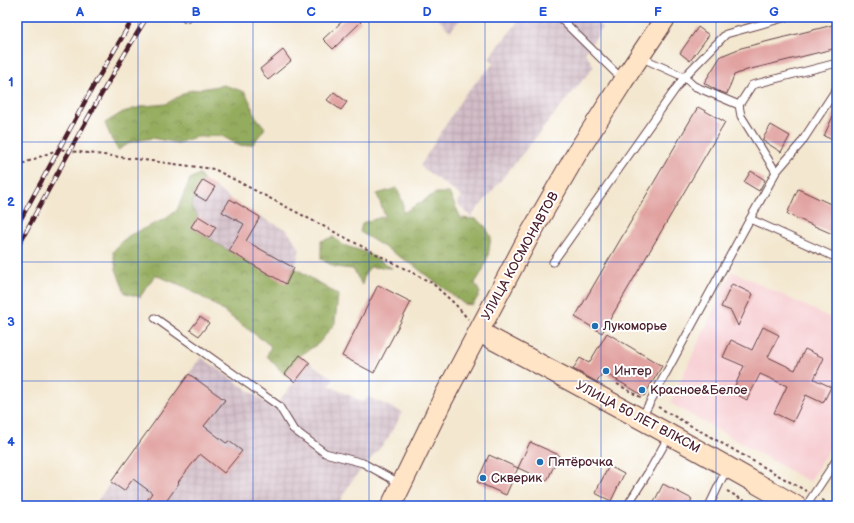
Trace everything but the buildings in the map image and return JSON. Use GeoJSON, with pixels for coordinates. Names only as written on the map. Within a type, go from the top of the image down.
{"type":"FeatureCollection","features":[{"type":"Feature","properties":{"kind":"street","name":"УЛИЦА КОСМОНАВТОВ"},"geometry":{"type":"LineString","coordinates":[[391,506],[443,399],[532,231],[577,153],[666,17]]}},
{"type":"Feature","properties":{"kind":"street","name":"УЛИЦА 50 ЛЕТ ВЛКСМ"},"geometry":{"type":"LineString","coordinates":[[478,332],[645,411],[670,434],[796,506]]}},
{"type":"Feature","properties":{"kind":"lane"},"geometry":{"type":"LineString","coordinates":[[559,17],[623,81]]}},
{"type":"Feature","properties":{"kind":"lane"},"geometry":{"type":"LineString","coordinates":[[553,262],[684,77],[726,34],[787,17]]}},
{"type":"Feature","properties":{"kind":"lane"},"geometry":{"type":"LineString","coordinates":[[640,57],[684,77],[694,86],[739,105]]}},
{"type":"Feature","properties":{"kind":"lane"},"geometry":{"type":"LineString","coordinates":[[776,172],[741,116],[739,105],[752,85],[837,63]]}},
{"type":"Feature","properties":{"kind":"lane"},"geometry":{"type":"LineString","coordinates":[[645,411],[776,172],[801,143],[836,92]]}},
{"type":"Feature","properties":{"kind":"lane"},"geometry":{"type":"LineString","coordinates":[[750,219],[837,258]]}},
{"type":"Feature","properties":{"kind":"lane"},"geometry":{"type":"LineString","coordinates":[[155,318],[279,406],[293,429],[325,453],[363,463],[401,484]]}},
{"type":"Feature","properties":{"kind":"lane"},"geometry":{"type":"LineString","coordinates":[[627,506],[670,434]]}},
{"type":"Feature","properties":{"kind":"lane"},"geometry":{"type":"LineString","coordinates":[[808,506],[813,495],[837,459]]}},
{"type":"Feature","properties":{"kind":"lane"},"geometry":{"type":"LineString","coordinates":[[709,506],[728,466]]}},
{"type":"Feature","properties":{"kind":"path"},"geometry":{"type":"LineString","coordinates":[[17,166],[59,149],[214,168],[432,283],[455,304],[478,332]]}},
{"type":"Feature","properties":{"kind":"path"},"geometry":{"type":"LineString","coordinates":[[617,384],[645,411],[833,506]]}},
{"type":"Feature","properties":{"kind":"path"},"geometry":{"type":"LineString","coordinates":[[718,486],[754,506]]}},
{"type":"Feature","properties":{"kind":"shaded area"},"geometry":{"type":"Polygon","coordinates":[[[436,17],[462,17],[450,31],[436,17]]]}},
{"type":"Feature","properties":{"kind":"shaded area"},"geometry":{"type":"Polygon","coordinates":[[[518,17],[593,17],[602,28],[585,53],[594,66],[471,217],[457,203],[462,197],[420,166],[465,94],[494,63],[489,58],[520,19],[518,17]]]}},
{"type":"Feature","properties":{"kind":"shaded area"},"geometry":{"type":"Polygon","coordinates":[[[203,180],[230,199],[260,217],[287,230],[300,249],[295,268],[286,284],[191,227],[198,216],[192,209],[194,194],[203,180]]]}},
{"type":"Feature","properties":{"kind":"shaded area"},"geometry":{"type":"Polygon","coordinates":[[[732,271],[837,321],[837,434],[810,482],[670,403],[732,271]]]}},
{"type":"Feature","properties":{"kind":"shaded area"},"geometry":{"type":"Polygon","coordinates":[[[201,357],[273,408],[310,363],[333,378],[330,386],[363,402],[368,397],[402,412],[386,441],[351,482],[337,506],[97,506],[95,504],[201,357]]]}},
{"type":"Feature","properties":{"kind":"green space"},"geometry":{"type":"Polygon","coordinates":[[[224,85],[245,92],[251,104],[253,113],[265,128],[253,144],[240,146],[222,136],[195,137],[178,143],[152,138],[131,142],[118,150],[105,123],[123,112],[144,106],[166,104],[188,91],[224,85]]]}},
{"type":"Feature","properties":{"kind":"green space"},"geometry":{"type":"Polygon","coordinates":[[[199,174],[203,180],[194,194],[192,209],[198,216],[191,227],[229,251],[286,283],[295,268],[338,295],[335,323],[319,343],[301,355],[285,375],[267,356],[271,346],[212,303],[183,286],[155,275],[140,297],[125,293],[116,269],[113,252],[121,242],[130,235],[167,218],[177,210],[190,179],[199,174]]]}},
{"type":"Feature","properties":{"kind":"green space"},"geometry":{"type":"Polygon","coordinates":[[[397,188],[403,203],[403,213],[436,193],[449,193],[461,218],[476,219],[485,226],[491,237],[488,256],[483,270],[475,283],[480,293],[473,305],[464,304],[413,265],[360,232],[362,223],[385,216],[377,194],[397,188]]]}},
{"type":"Feature","properties":{"kind":"green space"},"geometry":{"type":"Polygon","coordinates":[[[333,237],[343,245],[365,252],[392,268],[370,267],[365,274],[362,285],[353,269],[335,267],[321,259],[321,241],[333,237]]]}},
{"type":"Feature","properties":{"kind":"railway"},"geometry":{"type":"LineString","coordinates":[[17,226],[94,85],[134,17]]}},
{"type":"Feature","properties":{"kind":"railway"},"geometry":{"type":"LineString","coordinates":[[17,248],[64,160],[147,17]]}},
{"type":"Feature","properties":{"kind":"place","name":"Лукоморье"},"geometry":{"type":"Point","coordinates":[595,326]}},
{"type":"Feature","properties":{"kind":"place","name":"Интер"},"geometry":{"type":"Point","coordinates":[606,371]}},
{"type":"Feature","properties":{"kind":"place","name":"Красное&Белое"},"geometry":{"type":"Point","coordinates":[642,390]}},
{"type":"Feature","properties":{"kind":"place","name":"Пятёрочка"},"geometry":{"type":"Point","coordinates":[540,462]}},
{"type":"Feature","properties":{"kind":"place","name":"Скверик"},"geometry":{"type":"Point","coordinates":[483,478]}}]}
